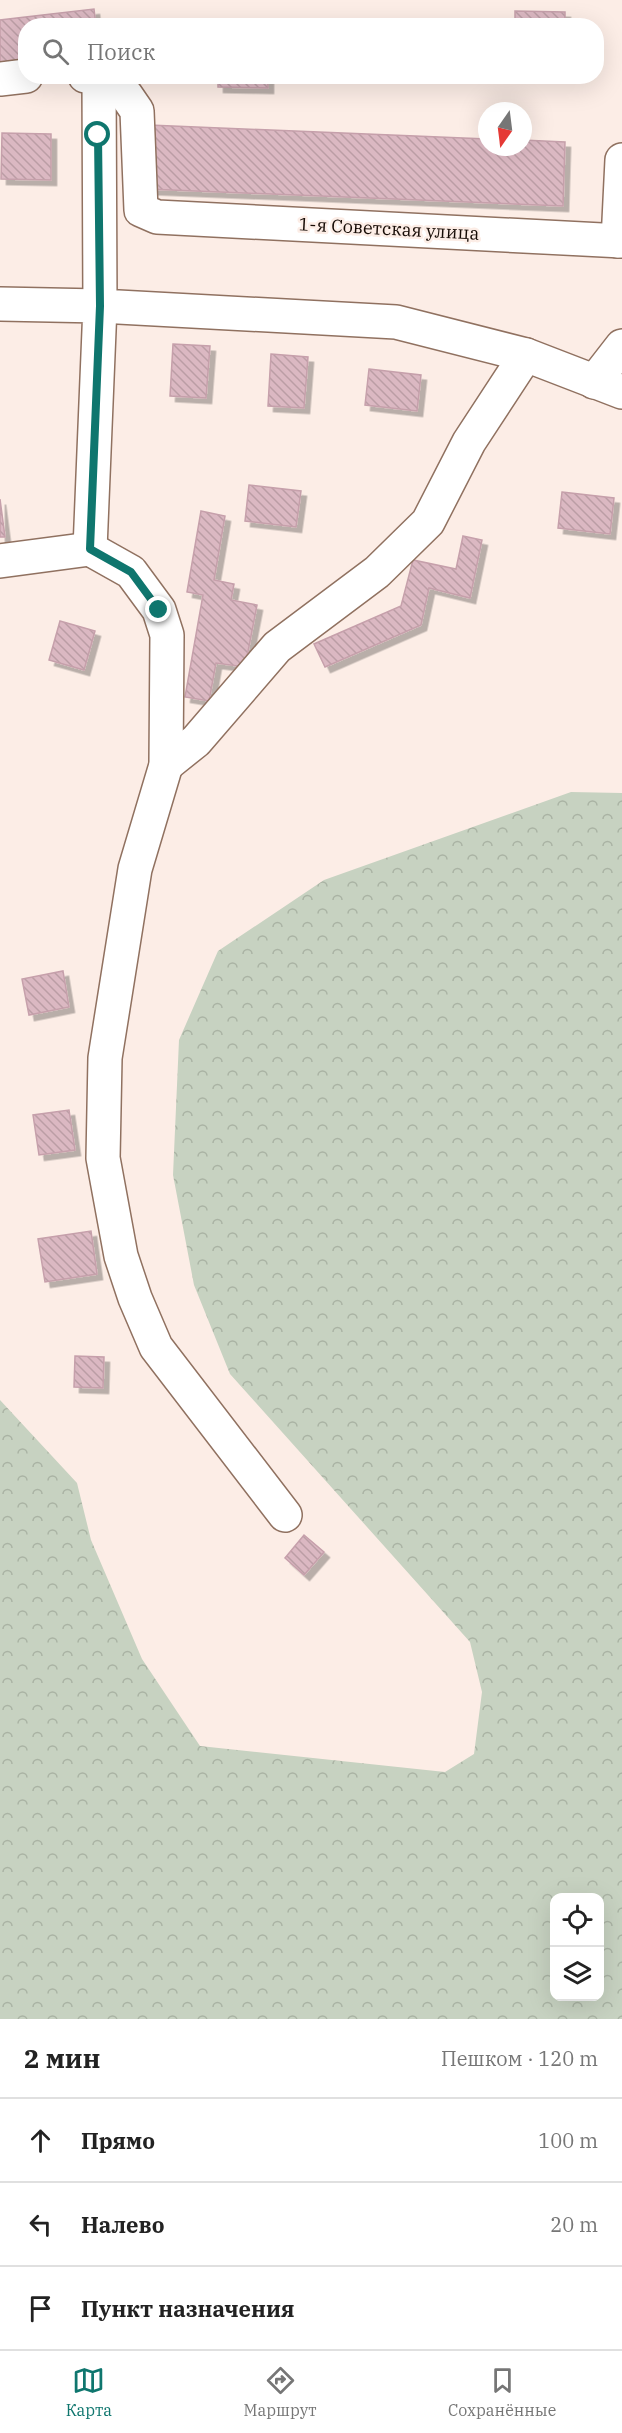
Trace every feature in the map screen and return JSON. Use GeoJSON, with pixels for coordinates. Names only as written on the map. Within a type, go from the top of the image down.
{"type":"FeatureCollection","features":[{"type":"Feature","properties":{"kind":"street"},"geometry":{"type":"LineString","coordinates":[[0,79],[18,77]]}},
{"type":"Feature","properties":{"kind":"street"},"geometry":{"type":"LineString","coordinates":[[90,549],[100,306],[92,84]]}},
{"type":"Feature","properties":{"kind":"street","name":"1-я Советская улица"},"geometry":{"type":"LineString","coordinates":[[105,84],[126,95],[137,111],[141,210],[157,217],[620,241]]}},
{"type":"Feature","properties":{"kind":"street"},"geometry":{"type":"LineString","coordinates":[[620,241],[622,160]]}},
{"type":"Feature","properties":{"kind":"street"},"geometry":{"type":"LineString","coordinates":[[0,304],[100,306],[396,322],[526,355],[608,387],[622,346]]}},
{"type":"Feature","properties":{"kind":"street"},"geometry":{"type":"LineString","coordinates":[[166,765],[196,741],[278,647],[377,572],[428,522],[469,442],[526,355]]}},
{"type":"Feature","properties":{"kind":"street"},"geometry":{"type":"LineString","coordinates":[[0,561],[90,549],[131,572],[159,610],[167,635],[166,765],[135,869],[105,1058],[103,1158],[121,1257],[135,1298],[156,1347],[285,1515]]}},
{"type":"Feature","properties":{"kind":"green space"},"geometry":{"type":"Polygon","coordinates":[[[571,792],[622,793],[622,2019],[0,2019],[0,1400],[77,1483],[91,1540],[142,1659],[200,1746],[445,1772],[474,1754],[482,1692],[470,1642],[230,1374],[194,1285],[173,1175],[179,1040],[218,951],[324,880],[571,792]]]}},
{"type":"Feature","properties":{"kind":"building"},"geometry":{"type":"Polygon","coordinates":[[[94,9],[95,18],[18,18],[18,65],[0,67],[0,20],[94,9]]]}},
{"type":"Feature","properties":{"kind":"building"},"geometry":{"type":"Polygon","coordinates":[[[515,11],[565,12],[565,18],[515,18],[515,11]]]}},
{"type":"Feature","properties":{"kind":"building"},"geometry":{"type":"Polygon","coordinates":[[[218,84],[268,84],[268,88],[218,87],[218,84]]]}},
{"type":"Feature","properties":{"kind":"building"},"geometry":{"type":"Polygon","coordinates":[[[149,125],[478,139],[478,156],[532,156],[532,140],[565,142],[563,206],[147,189],[149,125]]]}},
{"type":"Feature","properties":{"kind":"building"},"geometry":{"type":"Polygon","coordinates":[[[2,133],[51,134],[51,180],[1,179],[2,133]]]}},
{"type":"Feature","properties":{"kind":"building"},"geometry":{"type":"Polygon","coordinates":[[[173,344],[210,346],[206,398],[170,396],[173,344]]]}},
{"type":"Feature","properties":{"kind":"building"},"geometry":{"type":"Polygon","coordinates":[[[271,354],[308,357],[304,408],[268,406],[271,354]]]}},
{"type":"Feature","properties":{"kind":"building"},"geometry":{"type":"Polygon","coordinates":[[[369,369],[421,375],[417,411],[365,405],[369,369]]]}},
{"type":"Feature","properties":{"kind":"building"},"geometry":{"type":"Polygon","coordinates":[[[249,485],[301,491],[296,527],[245,521],[249,485]]]}},
{"type":"Feature","properties":{"kind":"building"},"geometry":{"type":"Polygon","coordinates":[[[562,492],[614,498],[610,534],[558,528],[562,492]]]}},
{"type":"Feature","properties":{"kind":"building"},"geometry":{"type":"Polygon","coordinates":[[[0,499],[5,537],[0,537],[0,499]]]}},
{"type":"Feature","properties":{"kind":"building"},"geometry":{"type":"Polygon","coordinates":[[[201,511],[225,516],[214,580],[234,584],[231,600],[257,605],[245,667],[216,663],[209,701],[185,697],[203,595],[187,592],[201,511]]]}},
{"type":"Feature","properties":{"kind":"building"},"geometry":{"type":"Polygon","coordinates":[[[463,536],[482,540],[470,598],[429,588],[421,625],[325,667],[314,644],[401,606],[413,560],[456,569],[463,536]]]}},
{"type":"Feature","properties":{"kind":"building"},"geometry":{"type":"Polygon","coordinates":[[[60,621],[95,631],[84,670],[49,660],[60,621]]]}},
{"type":"Feature","properties":{"kind":"building"},"geometry":{"type":"Polygon","coordinates":[[[63,971],[69,1007],[29,1015],[22,979],[63,971]]]}},
{"type":"Feature","properties":{"kind":"building"},"geometry":{"type":"Polygon","coordinates":[[[69,1110],[75,1150],[39,1155],[33,1115],[69,1110]]]}},
{"type":"Feature","properties":{"kind":"building"},"geometry":{"type":"Polygon","coordinates":[[[91,1231],[97,1274],[45,1282],[38,1239],[91,1231]]]}},
{"type":"Feature","properties":{"kind":"building"},"geometry":{"type":"Polygon","coordinates":[[[75,1356],[104,1357],[103,1388],[74,1387],[75,1356]]]}},
{"type":"Feature","properties":{"kind":"building"},"geometry":{"type":"Polygon","coordinates":[[[304,1535],[324,1552],[304,1575],[285,1558],[304,1535]]]}},
{"type":"Feature","properties":{"kind":"route"},"geometry":{"type":"LineString","coordinates":[[98,135],[100,306],[90,549],[131,572],[159,610]]}}]}
